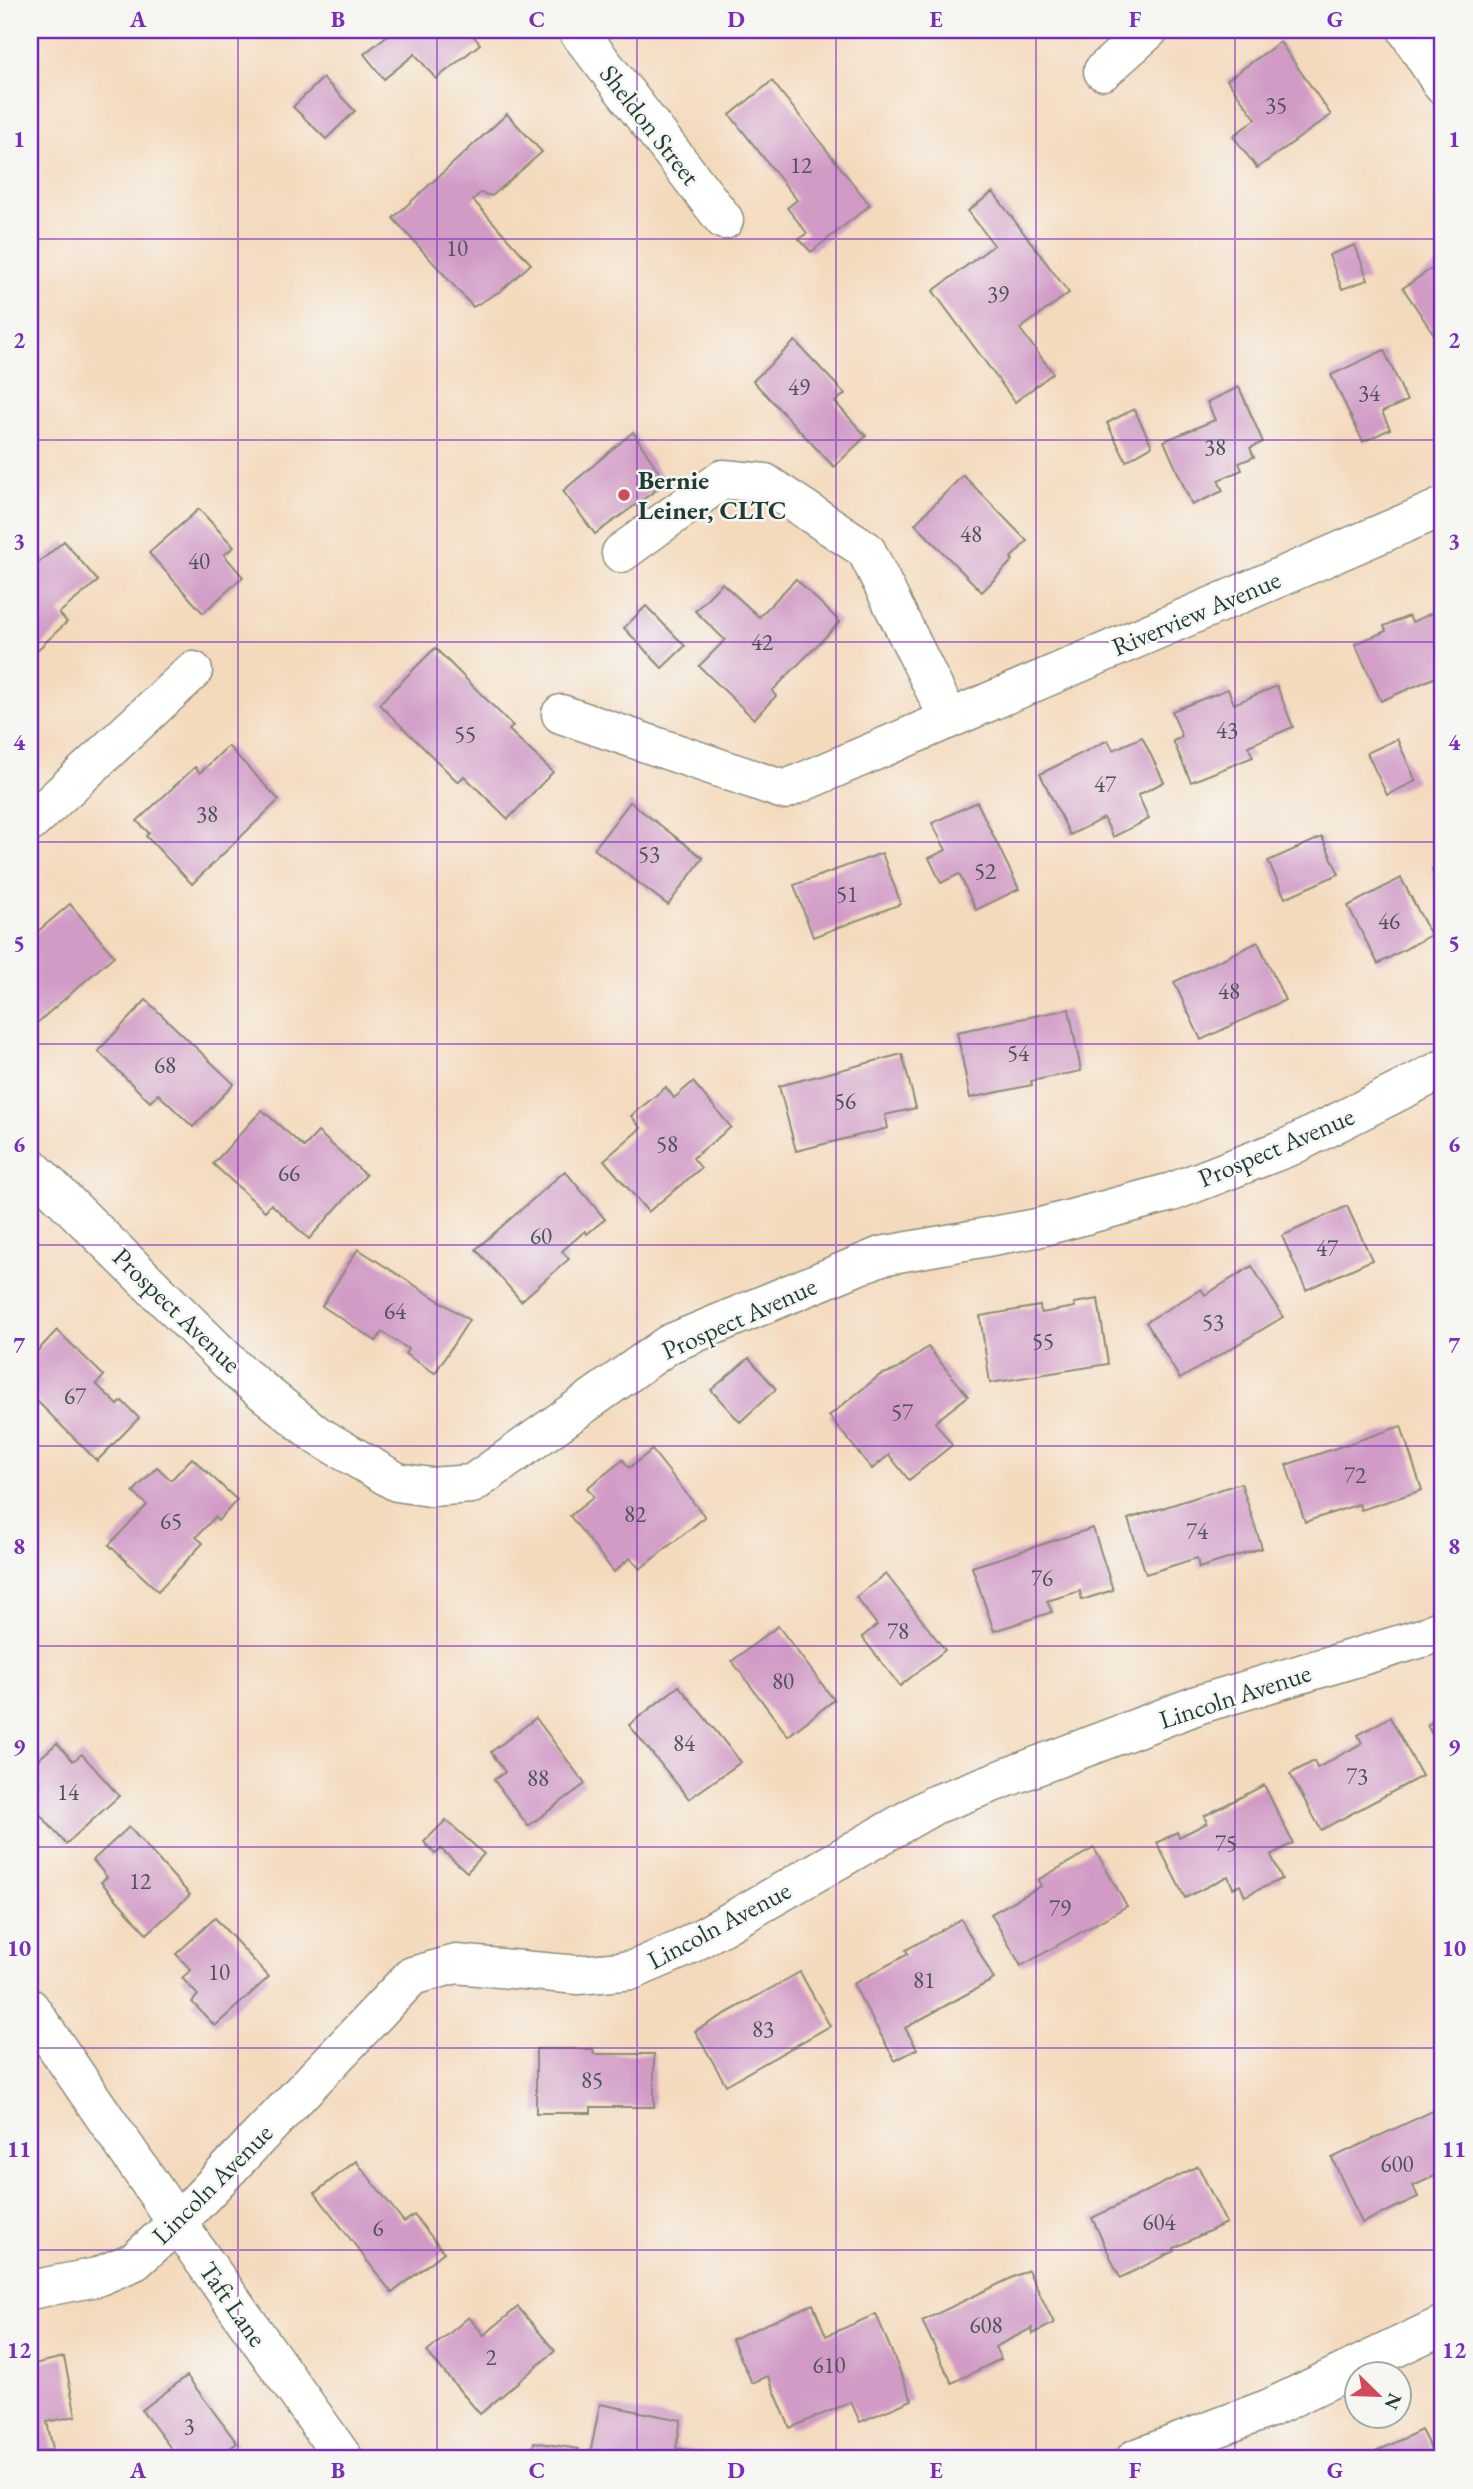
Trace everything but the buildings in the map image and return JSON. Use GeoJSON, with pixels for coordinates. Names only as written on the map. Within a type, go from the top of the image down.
{"type":"FeatureCollection","features":[{"type":"Feature","properties":{"kind":"street","name":"Sheldon Street"},"geometry":{"type":"LineString","coordinates":[[577,30],[724,220]]}},
{"type":"Feature","properties":{"kind":"street"},"geometry":{"type":"LineString","coordinates":[[1103,71],[1149,30]]}},
{"type":"Feature","properties":{"kind":"street"},"geometry":{"type":"LineString","coordinates":[[1407,30],[1443,86]]}},
{"type":"Feature","properties":{"kind":"street"},"geometry":{"type":"LineString","coordinates":[[621,553],[723,479],[765,483],[866,550],[949,719]]}},
{"type":"Feature","properties":{"kind":"street","name":"Riverview Avenue"},"geometry":{"type":"LineString","coordinates":[[561,714],[784,790],[1443,507]]}},
{"type":"Feature","properties":{"kind":"street"},"geometry":{"type":"LineString","coordinates":[[30,823],[193,671]]}},
{"type":"Feature","properties":{"kind":"street","name":"Prospect Avenue"},"geometry":{"type":"LineString","coordinates":[[30,1166],[240,1373],[317,1435],[397,1482],[430,1487],[472,1483],[669,1344],[881,1256],[1037,1228],[1172,1192],[1291,1146],[1443,1069]]}},
{"type":"Feature","properties":{"kind":"street","name":"Lincoln Avenue"},"geometry":{"type":"LineString","coordinates":[[30,2290],[97,2277],[135,2261],[177,2223],[412,1976],[456,1964],[578,1975],[633,1970],[682,1949],[934,1805],[1200,1704],[1425,1637],[1443,1628]]}},
{"type":"Feature","properties":{"kind":"street","name":"Taft Lane"},"geometry":{"type":"LineString","coordinates":[[30,2008],[177,2223],[344,2459]]}},
{"type":"Feature","properties":{"kind":"street"},"geometry":{"type":"LineString","coordinates":[[1135,2459],[1270,2408],[1443,2325]]}},
{"type":"Feature","properties":{"kind":"place","name":"Bernie Leiner, CLTC"},"geometry":{"type":"Point","coordinates":[624,495]}}]}
